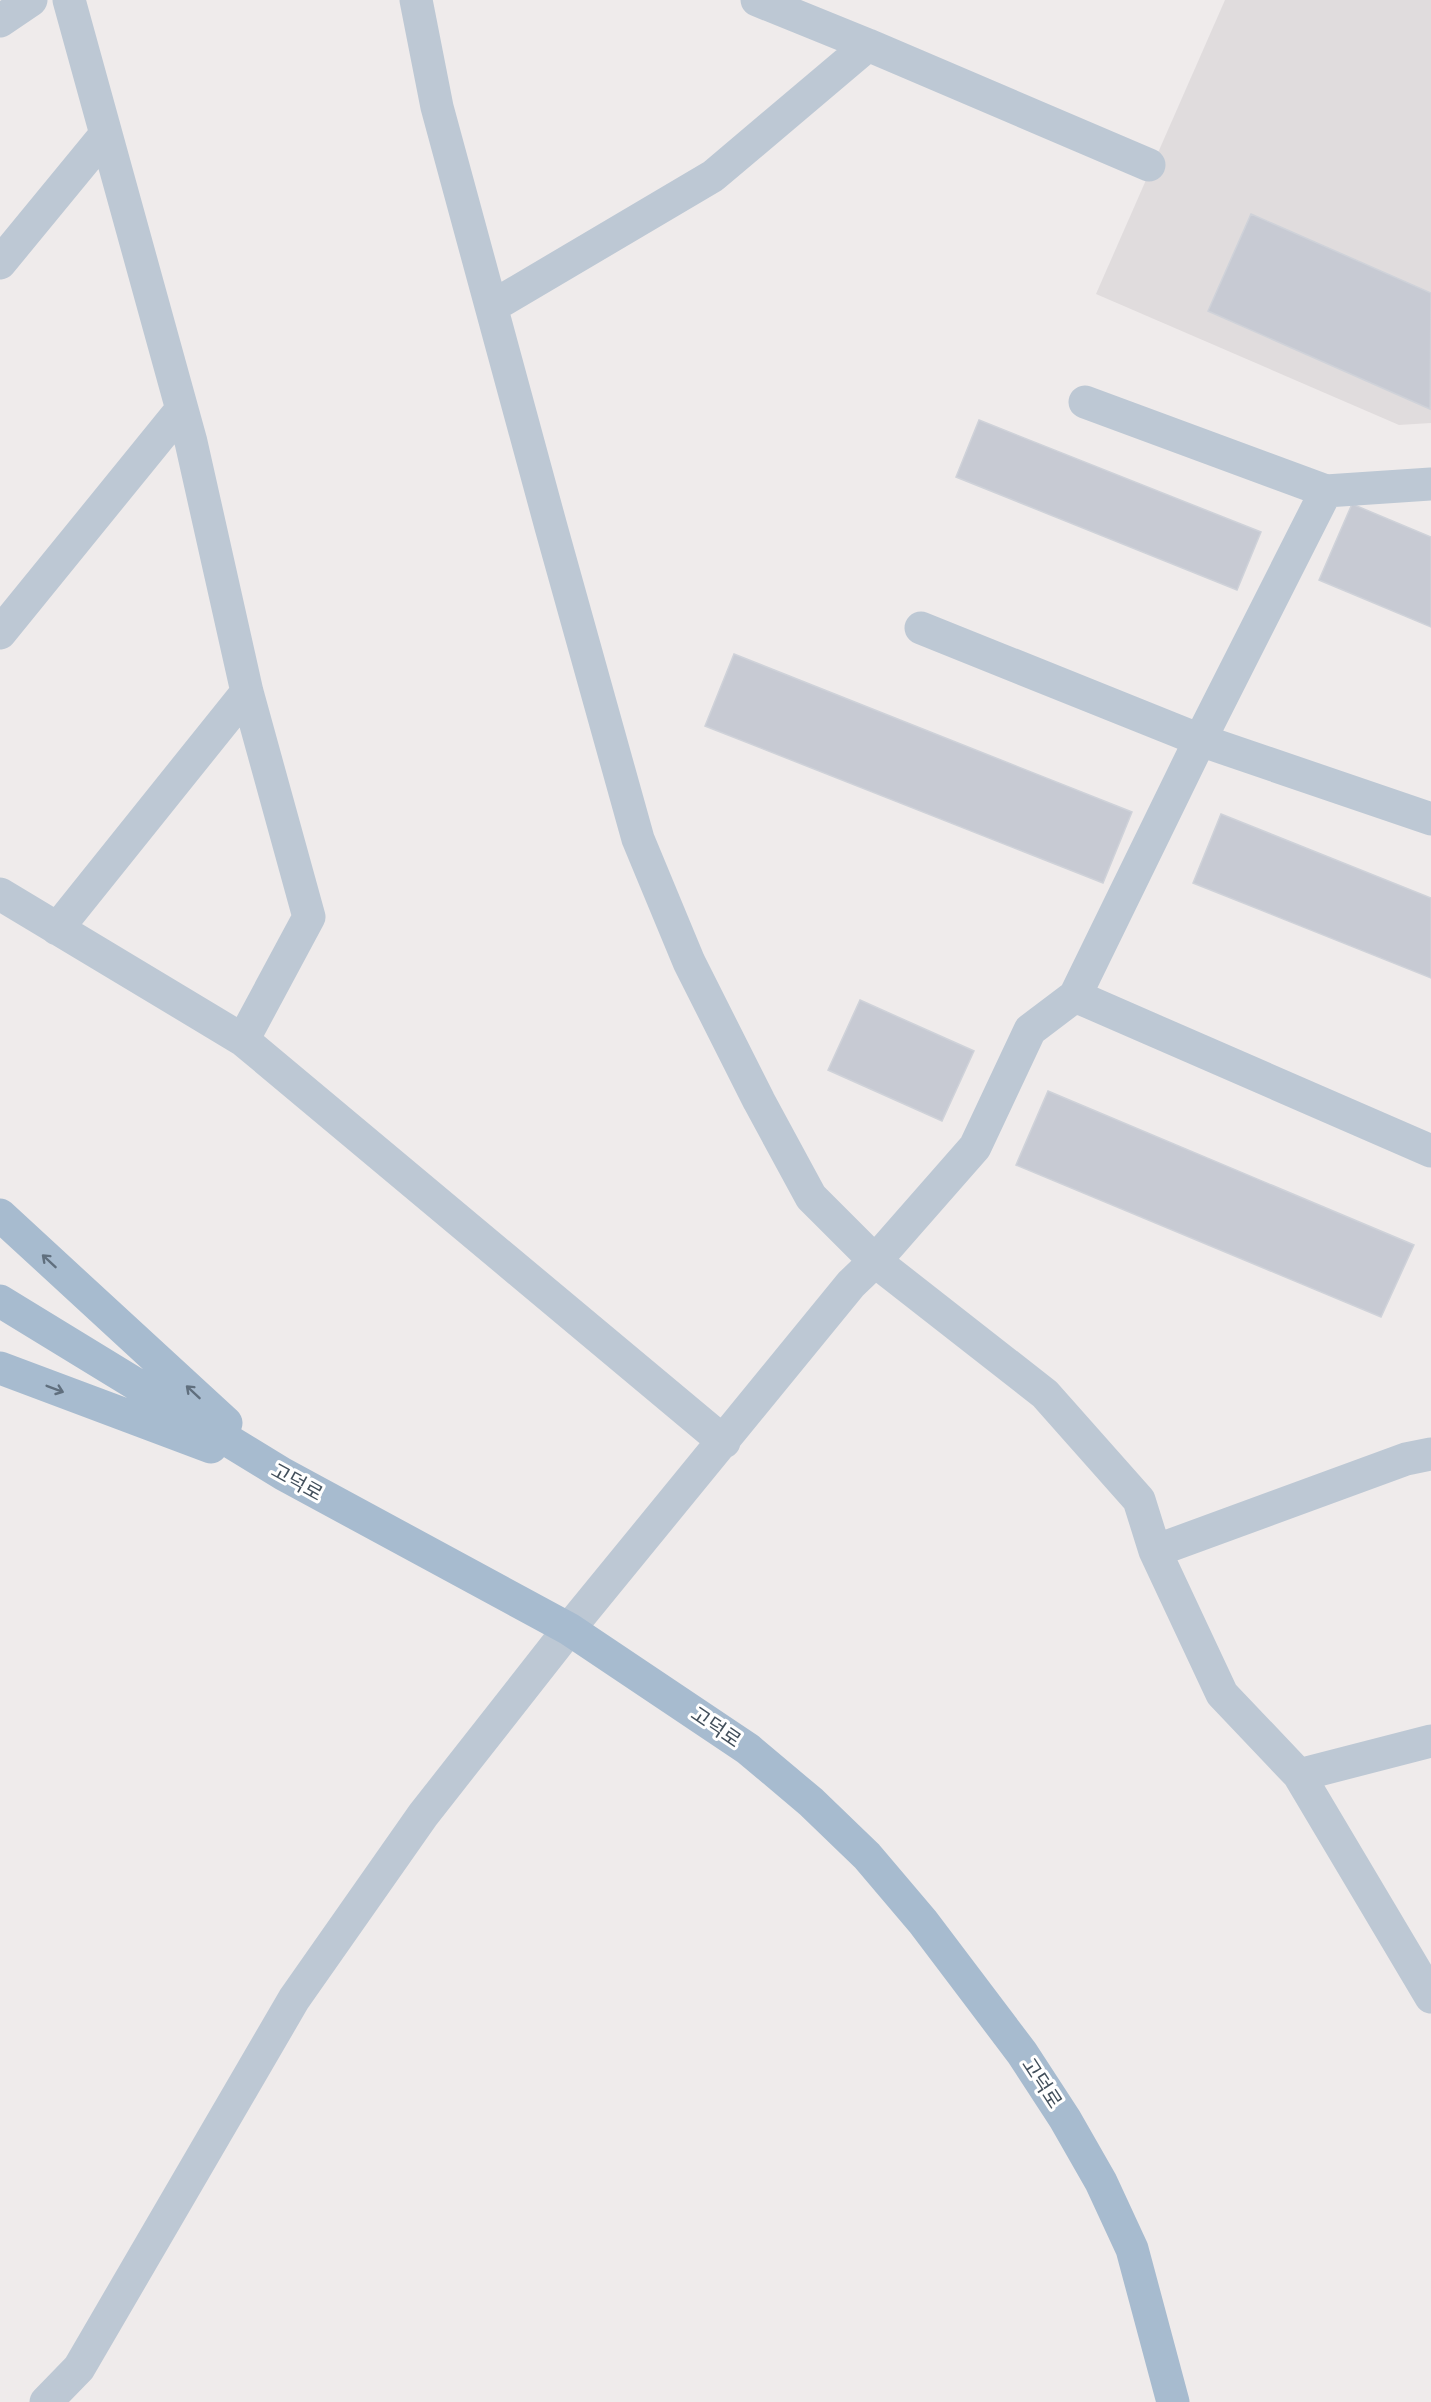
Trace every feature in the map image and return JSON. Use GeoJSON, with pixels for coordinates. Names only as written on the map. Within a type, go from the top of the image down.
{"type":"FeatureCollection","features":[{"type":"Feature","properties":{"kind":"main road"},"geometry":{"type":"LineString","coordinates":[[0,1215],[283,1474]]}},
{"type":"Feature","properties":{"kind":"main road","name":"고덕로"},"geometry":{"type":"LineString","coordinates":[[0,1301],[283,1474],[569,1629],[748,1749],[811,1802],[867,1856],[962,1971],[1022,2053],[1065,2119],[1101,2182],[1132,2249],[1173,2402]]}},
{"type":"Feature","properties":{"kind":"main road"},"geometry":{"type":"LineString","coordinates":[[0,1368],[283,1474]]}},
{"type":"Feature","properties":{"kind":"street"},"geometry":{"type":"LineString","coordinates":[[0,21],[31,0]]}},
{"type":"Feature","properties":{"kind":"street"},"geometry":{"type":"LineString","coordinates":[[69,0],[182,409],[247,692],[309,917],[243,1040]]}},
{"type":"Feature","properties":{"kind":"street"},"geometry":{"type":"LineString","coordinates":[[416,0],[437,107],[638,839],[689,962],[759,1101],[811,1197],[875,1261],[1046,1394],[1139,1500],[1155,1551],[1222,1694],[1299,1775],[1431,1997]]}},
{"type":"Feature","properties":{"kind":"street"},"geometry":{"type":"LineString","coordinates":[[757,0],[1149,165]]}},
{"type":"Feature","properties":{"kind":"street"},"geometry":{"type":"LineString","coordinates":[[493,306],[712,176],[868,45]]}},
{"type":"Feature","properties":{"kind":"street"},"geometry":{"type":"LineString","coordinates":[[0,263],[106,134]]}},
{"type":"Feature","properties":{"kind":"street"},"geometry":{"type":"LineString","coordinates":[[1085,402],[1326,491],[1431,484]]}},
{"type":"Feature","properties":{"kind":"street"},"geometry":{"type":"LineString","coordinates":[[0,633],[182,409]]}},
{"type":"Feature","properties":{"kind":"street"},"geometry":{"type":"LineString","coordinates":[[46,2402],[79,2368],[294,1999],[423,1815],[569,1629],[851,1284],[875,1261],[975,1147],[1030,1030],[1075,996],[1200,740],[1326,491]]}},
{"type":"Feature","properties":{"kind":"street"},"geometry":{"type":"LineString","coordinates":[[921,628],[1200,740],[1431,819]]}},
{"type":"Feature","properties":{"kind":"street"},"geometry":{"type":"LineString","coordinates":[[57,929],[247,692]]}},
{"type":"Feature","properties":{"kind":"street"},"geometry":{"type":"LineString","coordinates":[[0,894],[243,1040],[724,1442]]}},
{"type":"Feature","properties":{"kind":"street"},"geometry":{"type":"LineString","coordinates":[[1075,996],[1431,1151]]}},
{"type":"Feature","properties":{"kind":"street"},"geometry":{"type":"LineString","coordinates":[[1155,1551],[1406,1459],[1431,1454]]}},
{"type":"Feature","properties":{"kind":"street"},"geometry":{"type":"LineString","coordinates":[[1299,1775],[1431,1741]]}},
{"type":"Feature","properties":{"kind":"shaded area"},"geometry":{"type":"Polygon","coordinates":[[[1225,0],[1431,0],[1431,423],[1399,425],[1096,294],[1225,0]]]}},
{"type":"Feature","properties":{"kind":"building"},"geometry":{"type":"Polygon","coordinates":[[[1251,214],[1431,293],[1430,409],[1208,311],[1251,214]]]}},
{"type":"Feature","properties":{"kind":"building"},"geometry":{"type":"Polygon","coordinates":[[[979,420],[1261,532],[1237,590],[956,477],[979,420]]]}},
{"type":"Feature","properties":{"kind":"building"},"geometry":{"type":"Polygon","coordinates":[[[1352,504],[1431,537],[1431,627],[1319,580],[1352,504]]]}},
{"type":"Feature","properties":{"kind":"building"},"geometry":{"type":"Polygon","coordinates":[[[734,654],[1132,812],[1103,883],[705,726],[734,654]]]}},
{"type":"Feature","properties":{"kind":"building"},"geometry":{"type":"Polygon","coordinates":[[[1221,814],[1431,898],[1431,978],[1193,883],[1221,814]]]}},
{"type":"Feature","properties":{"kind":"building"},"geometry":{"type":"Polygon","coordinates":[[[860,1000],[974,1051],[942,1121],[828,1070],[860,1000]]]}},
{"type":"Feature","properties":{"kind":"building"},"geometry":{"type":"Polygon","coordinates":[[[1048,1091],[1414,1245],[1381,1317],[1016,1165],[1048,1091]]]}}]}
